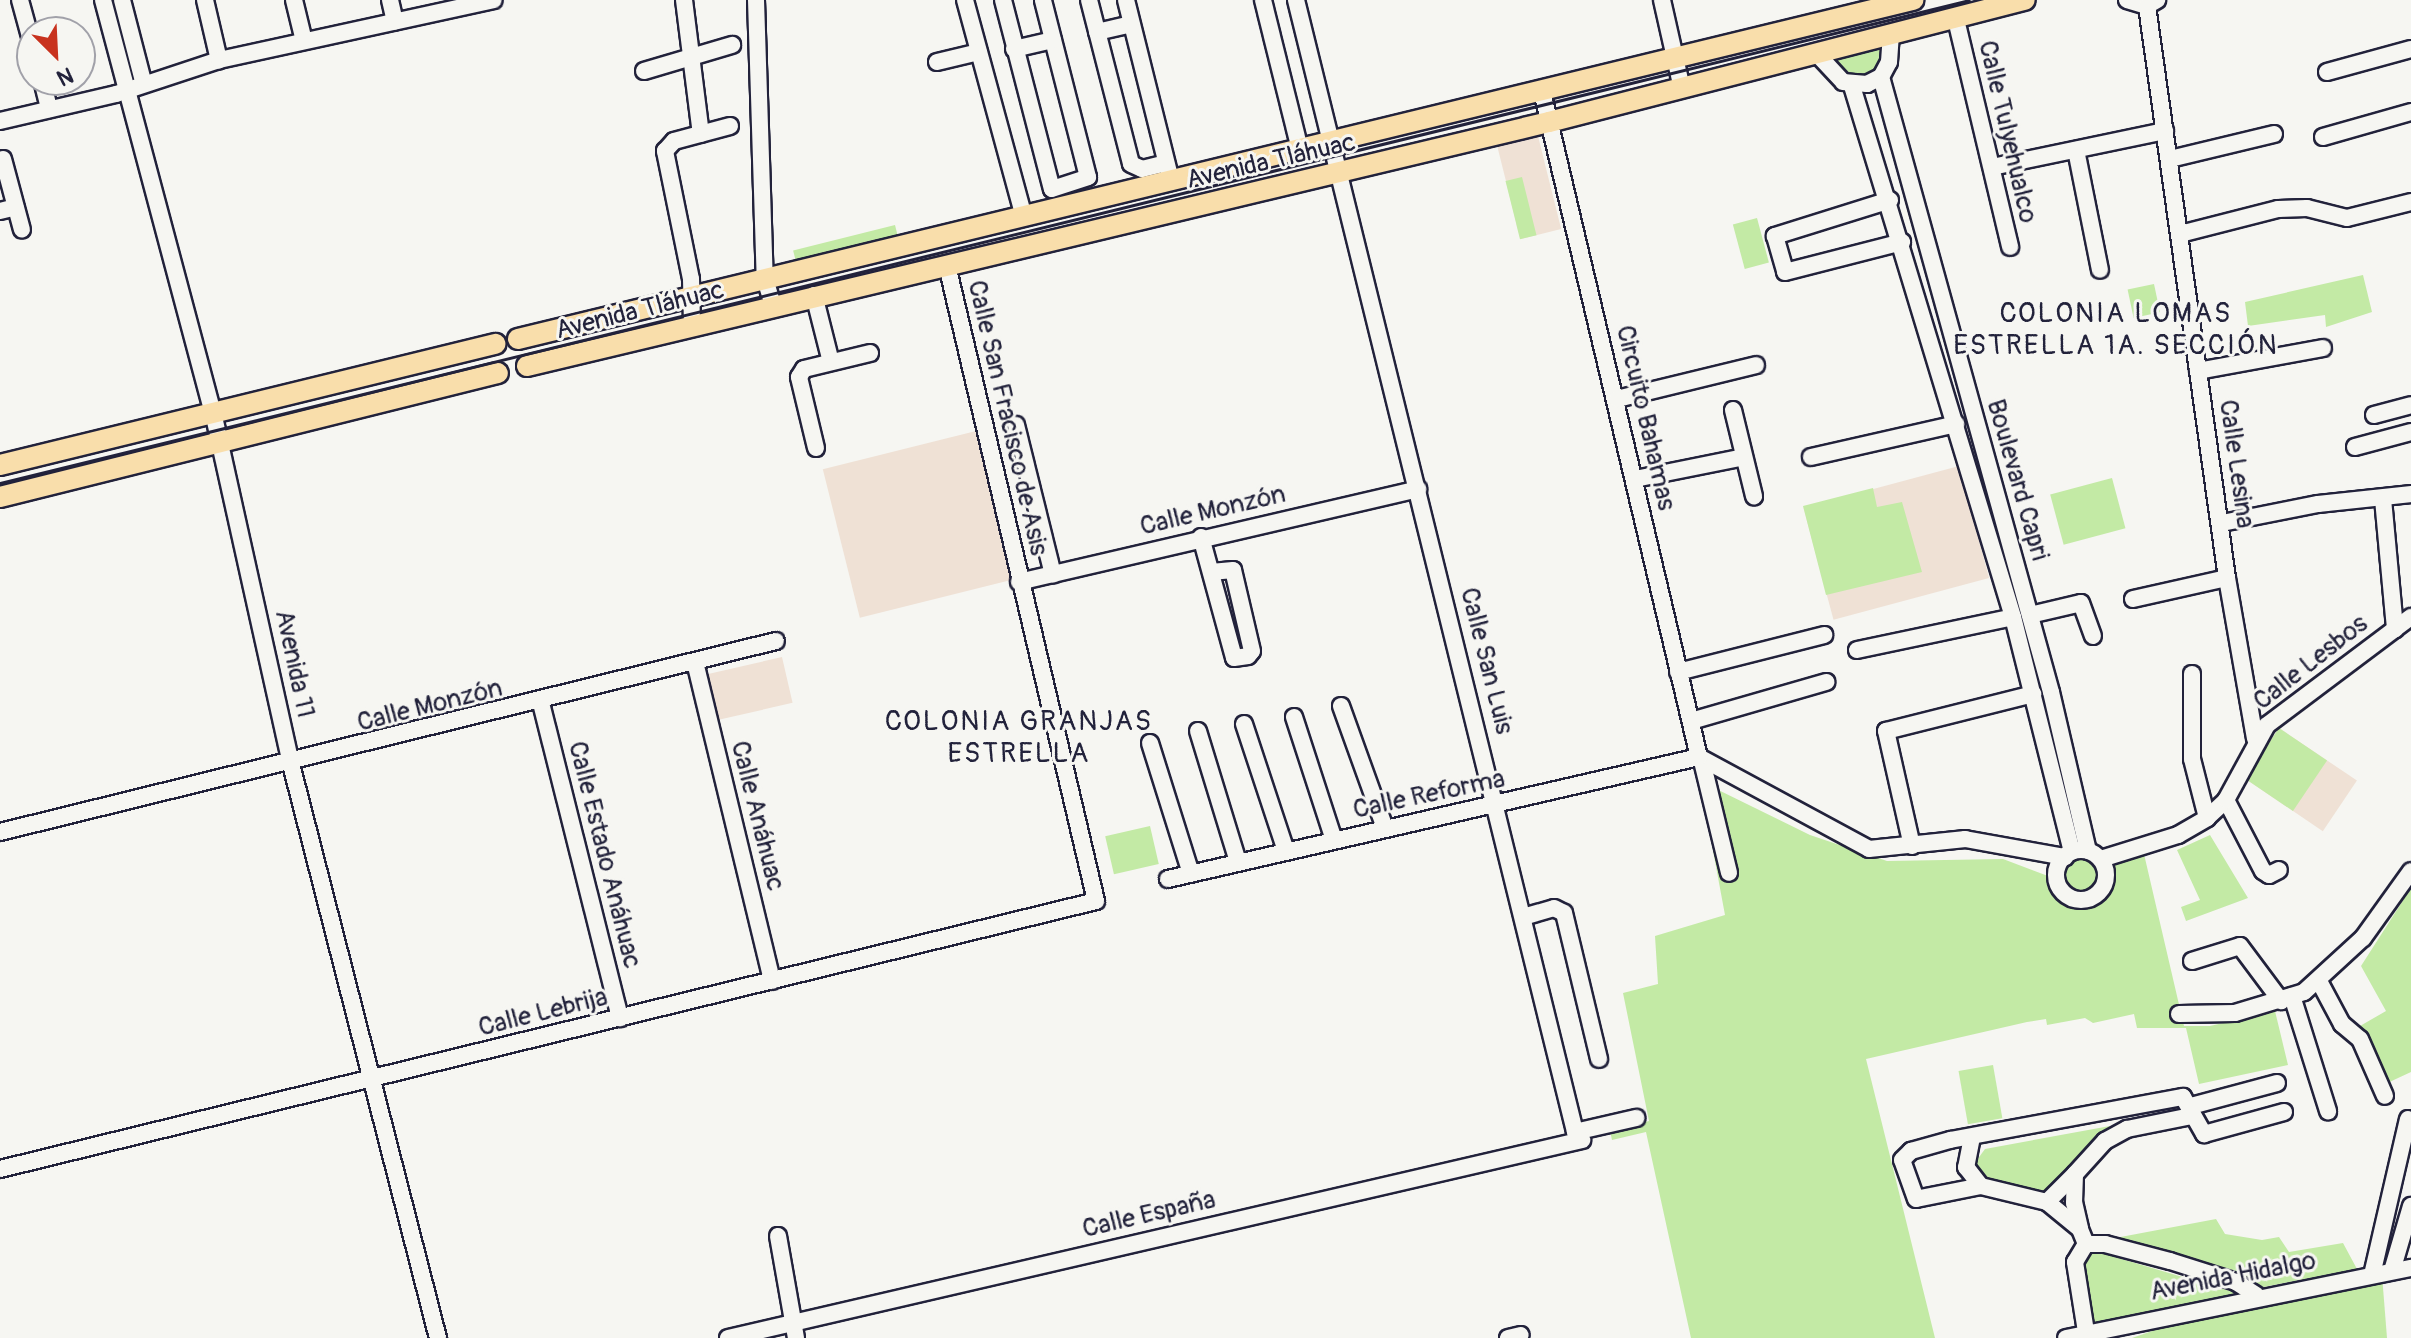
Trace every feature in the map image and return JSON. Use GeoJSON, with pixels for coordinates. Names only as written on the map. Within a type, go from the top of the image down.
{"type":"FeatureCollection","features":[{"type":"Feature","properties":{"kind":"main road","name":"Avenida Tláhuac"},"geometry":{"type":"LineString","coordinates":[[518,339],[1024,217],[1168,172],[1300,150],[1913,0]]}},
{"type":"Feature","properties":{"kind":"main road","name":"Avenida Tláhuac"},"geometry":{"type":"LineString","coordinates":[[527,366],[814,295],[1549,122],[1819,56],[2025,0]]}},
{"type":"Feature","properties":{"kind":"main road"},"geometry":{"type":"LineString","coordinates":[[0,465],[495,344]]}},
{"type":"Feature","properties":{"kind":"main road"},"geometry":{"type":"LineString","coordinates":[[0,497],[498,373]]}},
{"type":"Feature","properties":{"kind":"street","name":"Avenida 11"},"geometry":{"type":"LineString","coordinates":[[103,0],[135,84]]}},
{"type":"Feature","properties":{"kind":"street","name":"Avenida 11"},"geometry":{"type":"LineString","coordinates":[[122,0],[135,84],[213,412],[291,764],[438,1338]]}},
{"type":"Feature","properties":{"kind":"street"},"geometry":{"type":"LineString","coordinates":[[205,0],[219,60]]}},
{"type":"Feature","properties":{"kind":"street"},"geometry":{"type":"LineString","coordinates":[[294,0],[304,41]]}},
{"type":"Feature","properties":{"kind":"street"},"geometry":{"type":"LineString","coordinates":[[390,0],[395,21]]}},
{"type":"Feature","properties":{"kind":"street"},"geometry":{"type":"LineString","coordinates":[[0,121],[219,60],[472,2],[494,0]]}},
{"type":"Feature","properties":{"kind":"street"},"geometry":{"type":"LineString","coordinates":[[684,0],[701,134]]}},
{"type":"Feature","properties":{"kind":"street"},"geometry":{"type":"LineString","coordinates":[[756,0],[765,279],[773,305]]}},
{"type":"Feature","properties":{"kind":"street"},"geometry":{"type":"LineString","coordinates":[[965,0],[1024,217]]}},
{"type":"Feature","properties":{"kind":"street"},"geometry":{"type":"LineString","coordinates":[[1003,0],[1052,189],[1088,177],[1043,0]]}},
{"type":"Feature","properties":{"kind":"street"},"geometry":{"type":"LineString","coordinates":[[1089,0],[1131,164],[1142,169],[1168,172],[1126,0]]}},
{"type":"Feature","properties":{"kind":"street"},"geometry":{"type":"LineString","coordinates":[[1263,0],[1300,150]]}},
{"type":"Feature","properties":{"kind":"street","name":"Calle San Luis"},"geometry":{"type":"LineString","coordinates":[[1296,0],[1329,143],[1342,171],[1578,1138]]}},
{"type":"Feature","properties":{"kind":"street"},"geometry":{"type":"LineString","coordinates":[[1662,0],[1682,89]]}},
{"type":"Feature","properties":{"kind":"street","name":"Calle Lesina"},"geometry":{"type":"LineString","coordinates":[[2127,0],[2152,3],[2165,131],[2198,371],[2222,523],[2227,578],[2255,739]]}},
{"type":"Feature","properties":{"kind":"street"},"geometry":{"type":"LineString","coordinates":[[1097,32],[1131,24]]}},
{"type":"Feature","properties":{"kind":"street","name":"Calle Tulyehualco"},"geometry":{"type":"LineString","coordinates":[[1958,28],[2010,247]]}},
{"type":"Feature","properties":{"kind":"street"},"geometry":{"type":"LineString","coordinates":[[1819,56],[1852,86],[1881,77],[1889,62],[1891,35]]}},
{"type":"Feature","properties":{"kind":"street"},"geometry":{"type":"LineString","coordinates":[[1014,49],[1053,40]]}},
{"type":"Feature","properties":{"kind":"street"},"geometry":{"type":"LineString","coordinates":[[644,71],[732,45]]}},
{"type":"Feature","properties":{"kind":"street"},"geometry":{"type":"LineString","coordinates":[[2327,72],[2411,49]]}},
{"type":"Feature","properties":{"kind":"street"},"geometry":{"type":"LineString","coordinates":[[937,62],[979,52]]}},
{"type":"Feature","properties":{"kind":"street","name":"Boulevard Capri"},"geometry":{"type":"LineString","coordinates":[[1881,77],[2030,615],[2081,855]]}},
{"type":"Feature","properties":{"kind":"street","name":"Boulevard Capri"},"geometry":{"type":"LineString","coordinates":[[1852,86],[1890,200],[2081,855]]}},
{"type":"Feature","properties":{"kind":"street","name":"Circuito Bahamas"},"geometry":{"type":"LineString","coordinates":[[1542,91],[1617,399],[1678,672],[1729,873]]}},
{"type":"Feature","properties":{"kind":"street"},"geometry":{"type":"LineString","coordinates":[[46,96],[49,109]]}},
{"type":"Feature","properties":{"kind":"street"},"geometry":{"type":"LineString","coordinates":[[2323,137],[2411,112]]}},
{"type":"Feature","properties":{"kind":"street"},"geometry":{"type":"LineString","coordinates":[[692,326],[691,297],[665,151],[674,141],[730,126]]}},
{"type":"Feature","properties":{"kind":"street"},"geometry":{"type":"LineString","coordinates":[[1992,167],[2165,131]]}},
{"type":"Feature","properties":{"kind":"street"},"geometry":{"type":"LineString","coordinates":[[2170,159],[2274,134]]}},
{"type":"Feature","properties":{"kind":"street"},"geometry":{"type":"LineString","coordinates":[[2076,150],[2100,270]]}},
{"type":"Feature","properties":{"kind":"street"},"geometry":{"type":"LineString","coordinates":[[3,159],[8,209],[22,230]]}},
{"type":"Feature","properties":{"kind":"street"},"geometry":{"type":"LineString","coordinates":[[1890,200],[1775,236],[1785,272],[1902,242]]}},
{"type":"Feature","properties":{"kind":"street"},"geometry":{"type":"LineString","coordinates":[[2180,234],[2278,209],[2307,208],[2347,218],[2411,202]]}},
{"type":"Feature","properties":{"kind":"street","name":"Calle San Fracisco de Asis"},"geometry":{"type":"LineString","coordinates":[[947,265],[1096,901]]}},
{"type":"Feature","properties":{"kind":"street"},"geometry":{"type":"LineString","coordinates":[[814,295],[831,362]]}},
{"type":"Feature","properties":{"kind":"street"},"geometry":{"type":"LineString","coordinates":[[2198,371],[2323,348]]}},
{"type":"Feature","properties":{"kind":"street"},"geometry":{"type":"LineString","coordinates":[[816,448],[799,377],[804,369],[870,353]]}},
{"type":"Feature","properties":{"kind":"street"},"geometry":{"type":"LineString","coordinates":[[1617,399],[1756,365]]}},
{"type":"Feature","properties":{"kind":"street"},"geometry":{"type":"LineString","coordinates":[[2374,415],[2411,405]]}},
{"type":"Feature","properties":{"kind":"street"},"geometry":{"type":"LineString","coordinates":[[1733,410],[1754,496]]}},
{"type":"Feature","properties":{"kind":"street"},"geometry":{"type":"LineString","coordinates":[[1811,457],[1956,424]]}},
{"type":"Feature","properties":{"kind":"street"},"geometry":{"type":"LineString","coordinates":[[1016,425],[1053,574]]}},
{"type":"Feature","properties":{"kind":"street"},"geometry":{"type":"LineString","coordinates":[[2355,447],[2411,432]]}},
{"type":"Feature","properties":{"kind":"street"},"geometry":{"type":"LineString","coordinates":[[1635,479],[1744,457]]}},
{"type":"Feature","properties":{"kind":"street","name":"Calle Monzón"},"geometry":{"type":"LineString","coordinates":[[1019,582],[1201,537],[1418,489]]}},
{"type":"Feature","properties":{"kind":"street"},"geometry":{"type":"LineString","coordinates":[[2222,523],[2318,504],[2411,494]]}},
{"type":"Feature","properties":{"kind":"street"},"geometry":{"type":"LineString","coordinates":[[2383,499],[2395,629]]}},
{"type":"Feature","properties":{"kind":"street"},"geometry":{"type":"LineString","coordinates":[[1201,537],[1234,658],[1248,656],[1252,651],[1233,570],[1211,572]]}},
{"type":"Feature","properties":{"kind":"street"},"geometry":{"type":"LineString","coordinates":[[2133,599],[2227,578]]}},
{"type":"Feature","properties":{"kind":"street"},"geometry":{"type":"LineString","coordinates":[[2030,615],[2081,603],[2093,636]]}},
{"type":"Feature","properties":{"kind":"street"},"geometry":{"type":"LineString","coordinates":[[1857,650],[2013,617]]}},
{"type":"Feature","properties":{"kind":"street","name":"Calle Lesbos"},"geometry":{"type":"LineString","coordinates":[[1701,759],[1869,849],[1979,840],[2081,855],[2178,835],[2207,818],[2226,800],[2255,739],[2280,713],[2411,617]]}},
{"type":"Feature","properties":{"kind":"street"},"geometry":{"type":"LineString","coordinates":[[1678,672],[1824,635]]}},
{"type":"Feature","properties":{"kind":"street","name":"Calle Monzón"},"geometry":{"type":"LineString","coordinates":[[0,832],[541,703],[776,641]]}},
{"type":"Feature","properties":{"kind":"street","name":"Calle Anáhuac"},"geometry":{"type":"LineString","coordinates":[[695,662],[772,981]]}},
{"type":"Feature","properties":{"kind":"street"},"geometry":{"type":"LineString","coordinates":[[2192,674],[2192,759],[2207,818]]}},
{"type":"Feature","properties":{"kind":"street"},"geometry":{"type":"LineString","coordinates":[[1691,721],[1826,682]]}},
{"type":"Feature","properties":{"kind":"street"},"geometry":{"type":"LineString","coordinates":[[1912,846],[1886,731],[2033,694]]}},
{"type":"Feature","properties":{"kind":"street","name":"Calle Estado Anáhuac"},"geometry":{"type":"LineString","coordinates":[[541,703],[620,1018]]}},
{"type":"Feature","properties":{"kind":"street"},"geometry":{"type":"LineString","coordinates":[[1341,706],[1385,828]]}},
{"type":"Feature","properties":{"kind":"street"},"geometry":{"type":"LineString","coordinates":[[1294,717],[1334,840]]}},
{"type":"Feature","properties":{"kind":"street"},"geometry":{"type":"LineString","coordinates":[[1244,724],[1286,851]]}},
{"type":"Feature","properties":{"kind":"street"},"geometry":{"type":"LineString","coordinates":[[1198,731],[1238,862]]}},
{"type":"Feature","properties":{"kind":"street"},"geometry":{"type":"LineString","coordinates":[[1150,743],[1191,874]]}},
{"type":"Feature","properties":{"kind":"street","name":"Calle Reforma"},"geometry":{"type":"LineString","coordinates":[[1168,879],[1701,759]]}},
{"type":"Feature","properties":{"kind":"street"},"geometry":{"type":"LineString","coordinates":[[2226,800],[2263,871],[2269,875],[2279,870]]}},
{"type":"Feature","properties":{"kind":"street"},"geometry":{"type":"LineString","coordinates":[[2179,1014],[2235,1013],[2286,999],[2319,981],[2363,938],[2411,871]]}},
{"type":"Feature","properties":{"kind":"street","name":"Calle Lebrija"},"geometry":{"type":"LineString","coordinates":[[0,1169],[1096,901]]}},
{"type":"Feature","properties":{"kind":"street"},"geometry":{"type":"LineString","coordinates":[[1523,917],[1554,908],[1564,913],[1599,1059]]}},
{"type":"Feature","properties":{"kind":"street"},"geometry":{"type":"LineString","coordinates":[[2192,961],[2240,946],[2286,999],[2328,1111]]}},
{"type":"Feature","properties":{"kind":"street"},"geometry":{"type":"LineString","coordinates":[[2319,981],[2342,1024],[2360,1039],[2385,1096]]}},
{"type":"Feature","properties":{"kind":"street"},"geometry":{"type":"LineString","coordinates":[[2047,1202],[2114,1134],[2188,1106],[2277,1083]]}},
{"type":"Feature","properties":{"kind":"street"},"geometry":{"type":"LineString","coordinates":[[2188,1106],[2204,1134],[2284,1112]]}},
{"type":"Feature","properties":{"kind":"street"},"geometry":{"type":"LineString","coordinates":[[2188,1106],[1972,1137],[1911,1151],[1902,1160],[1916,1199],[1981,1186],[2047,1202],[2083,1236],[2236,1282],[2256,1295]]}},
{"type":"Feature","properties":{"kind":"street"},"geometry":{"type":"LineString","coordinates":[[1578,1138],[1636,1118]]}},
{"type":"Feature","properties":{"kind":"street"},"geometry":{"type":"LineString","coordinates":[[2372,1275],[2408,1119]]}},
{"type":"Feature","properties":{"kind":"street"},"geometry":{"type":"LineString","coordinates":[[1972,1137],[1966,1167],[1981,1186]]}},
{"type":"Feature","properties":{"kind":"street","name":"Calle España"},"geometry":{"type":"LineString","coordinates":[[728,1338],[794,1330],[1578,1138]]}},
{"type":"Feature","properties":{"kind":"street"},"geometry":{"type":"LineString","coordinates":[[2075,1174],[2074,1203],[2083,1236],[2075,1262],[2086,1335]]}},
{"type":"Feature","properties":{"kind":"street"},"geometry":{"type":"LineString","coordinates":[[2392,1271],[2411,1206]]}},
{"type":"Feature","properties":{"kind":"street"},"geometry":{"type":"LineString","coordinates":[[778,1236],[794,1330]]}},
{"type":"Feature","properties":{"kind":"street","name":"Avenida Hidalgo"},"geometry":{"type":"LineString","coordinates":[[2066,1338],[2256,1295],[2411,1268]]}},
{"type":"Feature","properties":{"kind":"shaded area"},"geometry":{"type":"Polygon","coordinates":[[[1536,128],[1561,229],[1520,239],[1495,138],[1536,128]]]}},
{"type":"Feature","properties":{"kind":"shaded area"},"geometry":{"type":"Polygon","coordinates":[[[980,430],[1017,578],[860,618],[823,469],[980,430]]]}},
{"type":"Feature","properties":{"kind":"shaded area"},"geometry":{"type":"Polygon","coordinates":[[[1959,466],[1989,578],[1834,620],[1803,508],[1959,466]]]}},
{"type":"Feature","properties":{"kind":"shaded area"},"geometry":{"type":"Polygon","coordinates":[[[782,657],[793,703],[717,720],[706,675],[782,657]]]}},
{"type":"Feature","properties":{"kind":"shaded area"},"geometry":{"type":"Polygon","coordinates":[[[2279,728],[2357,781],[2323,831],[2245,779],[2279,728]]]}},
{"type":"Feature","properties":{"kind":"green space"},"geometry":{"type":"Polygon","coordinates":[[[1886,42],[1881,69],[1856,82],[1825,57],[1886,42]]]}},
{"type":"Feature","properties":{"kind":"green space"},"geometry":{"type":"Polygon","coordinates":[[[1522,177],[1537,235],[1520,239],[1506,181],[1522,177]]]}},
{"type":"Feature","properties":{"kind":"green space"},"geometry":{"type":"Polygon","coordinates":[[[1757,218],[1769,262],[1745,269],[1733,224],[1757,218]]]}},
{"type":"Feature","properties":{"kind":"green space"},"geometry":{"type":"Polygon","coordinates":[[[895,225],[899,241],[797,266],[793,250],[895,225]]]}},
{"type":"Feature","properties":{"kind":"green space"},"geometry":{"type":"Polygon","coordinates":[[[2363,275],[2372,312],[2326,327],[2325,315],[2248,326],[2245,302],[2363,275]]]}},
{"type":"Feature","properties":{"kind":"green space"},"geometry":{"type":"Polygon","coordinates":[[[2154,284],[2160,312],[2134,318],[2128,290],[2154,284]]]}},
{"type":"Feature","properties":{"kind":"green space"},"geometry":{"type":"Polygon","coordinates":[[[2112,478],[2125,528],[2064,545],[2050,495],[2112,478]]]}},
{"type":"Feature","properties":{"kind":"green space"},"geometry":{"type":"Polygon","coordinates":[[[1873,488],[1877,507],[1902,502],[1922,572],[1826,595],[1803,506],[1873,488]]]}},
{"type":"Feature","properties":{"kind":"green space"},"geometry":{"type":"Polygon","coordinates":[[[2279,728],[2327,760],[2293,811],[2245,779],[2279,728]]]}},
{"type":"Feature","properties":{"kind":"green space"},"geometry":{"type":"Polygon","coordinates":[[[1700,781],[1810,835],[1887,861],[2003,859],[2056,879],[2064,893],[2079,900],[2101,890],[2105,866],[2144,854],[2184,1026],[2210,1026],[2275,1011],[2288,1065],[2199,1084],[2186,1028],[2137,1028],[2134,1014],[2093,1023],[2085,1018],[2047,1025],[2046,1019],[2027,1022],[1866,1059],[1935,1338],[1691,1338],[1646,1132],[1612,1140],[1610,1131],[1649,1121],[1623,993],[1658,984],[1655,936],[1725,915],[1700,781]]]}},
{"type":"Feature","properties":{"kind":"green space"},"geometry":{"type":"Polygon","coordinates":[[[1150,826],[1159,864],[1114,874],[1105,836],[1150,826]]]}},
{"type":"Feature","properties":{"kind":"green space"},"geometry":{"type":"Polygon","coordinates":[[[2210,835],[2248,898],[2186,921],[2181,907],[2200,900],[2177,850],[2210,835]]]}},
{"type":"Feature","properties":{"kind":"green space"},"geometry":{"type":"Polygon","coordinates":[[[2083,858],[2095,863],[2100,875],[2095,887],[2083,892],[2071,887],[2066,875],[2071,863],[2083,858]]]}},
{"type":"Feature","properties":{"kind":"green space"},"geometry":{"type":"Polygon","coordinates":[[[2411,888],[2411,1072],[2383,1085],[2360,1026],[2386,1011],[2361,966],[2411,888]]]}},
{"type":"Feature","properties":{"kind":"green space"},"geometry":{"type":"Polygon","coordinates":[[[1993,1065],[2002,1118],[1968,1124],[1959,1071],[1993,1065]]]}},
{"type":"Feature","properties":{"kind":"green space"},"geometry":{"type":"Polygon","coordinates":[[[2110,1126],[2047,1194],[1991,1185],[1974,1164],[1985,1149],[2110,1126]]]}},
{"type":"Feature","properties":{"kind":"green space"},"geometry":{"type":"Polygon","coordinates":[[[2216,1219],[2225,1234],[2262,1240],[2279,1237],[2289,1252],[2343,1243],[2357,1269],[2264,1287],[2110,1239],[2216,1219]]]}},
{"type":"Feature","properties":{"kind":"green space"},"geometry":{"type":"Polygon","coordinates":[[[2091,1250],[2237,1293],[2092,1330],[2082,1269],[2085,1251],[2091,1250]]]}},
{"type":"Feature","properties":{"kind":"green space"},"geometry":{"type":"Polygon","coordinates":[[[2382,1275],[2387,1338],[2132,1338],[2256,1295],[2382,1275]]]}},
{"type":"Feature","properties":{"kind":"railway"},"geometry":{"type":"LineString","coordinates":[[0,483],[1969,0]]}},
{"type":"Feature","properties":{"kind":"district","name":"COLONIA LOMAS ESTRELLA 1A. SECCIÓN"},"geometry":{"type":"Point","coordinates":[2116,330]}},
{"type":"Feature","properties":{"kind":"district","name":"COLONIA GRANJAS ESTRELLA"},"geometry":{"type":"Point","coordinates":[1019,738]}}]}
